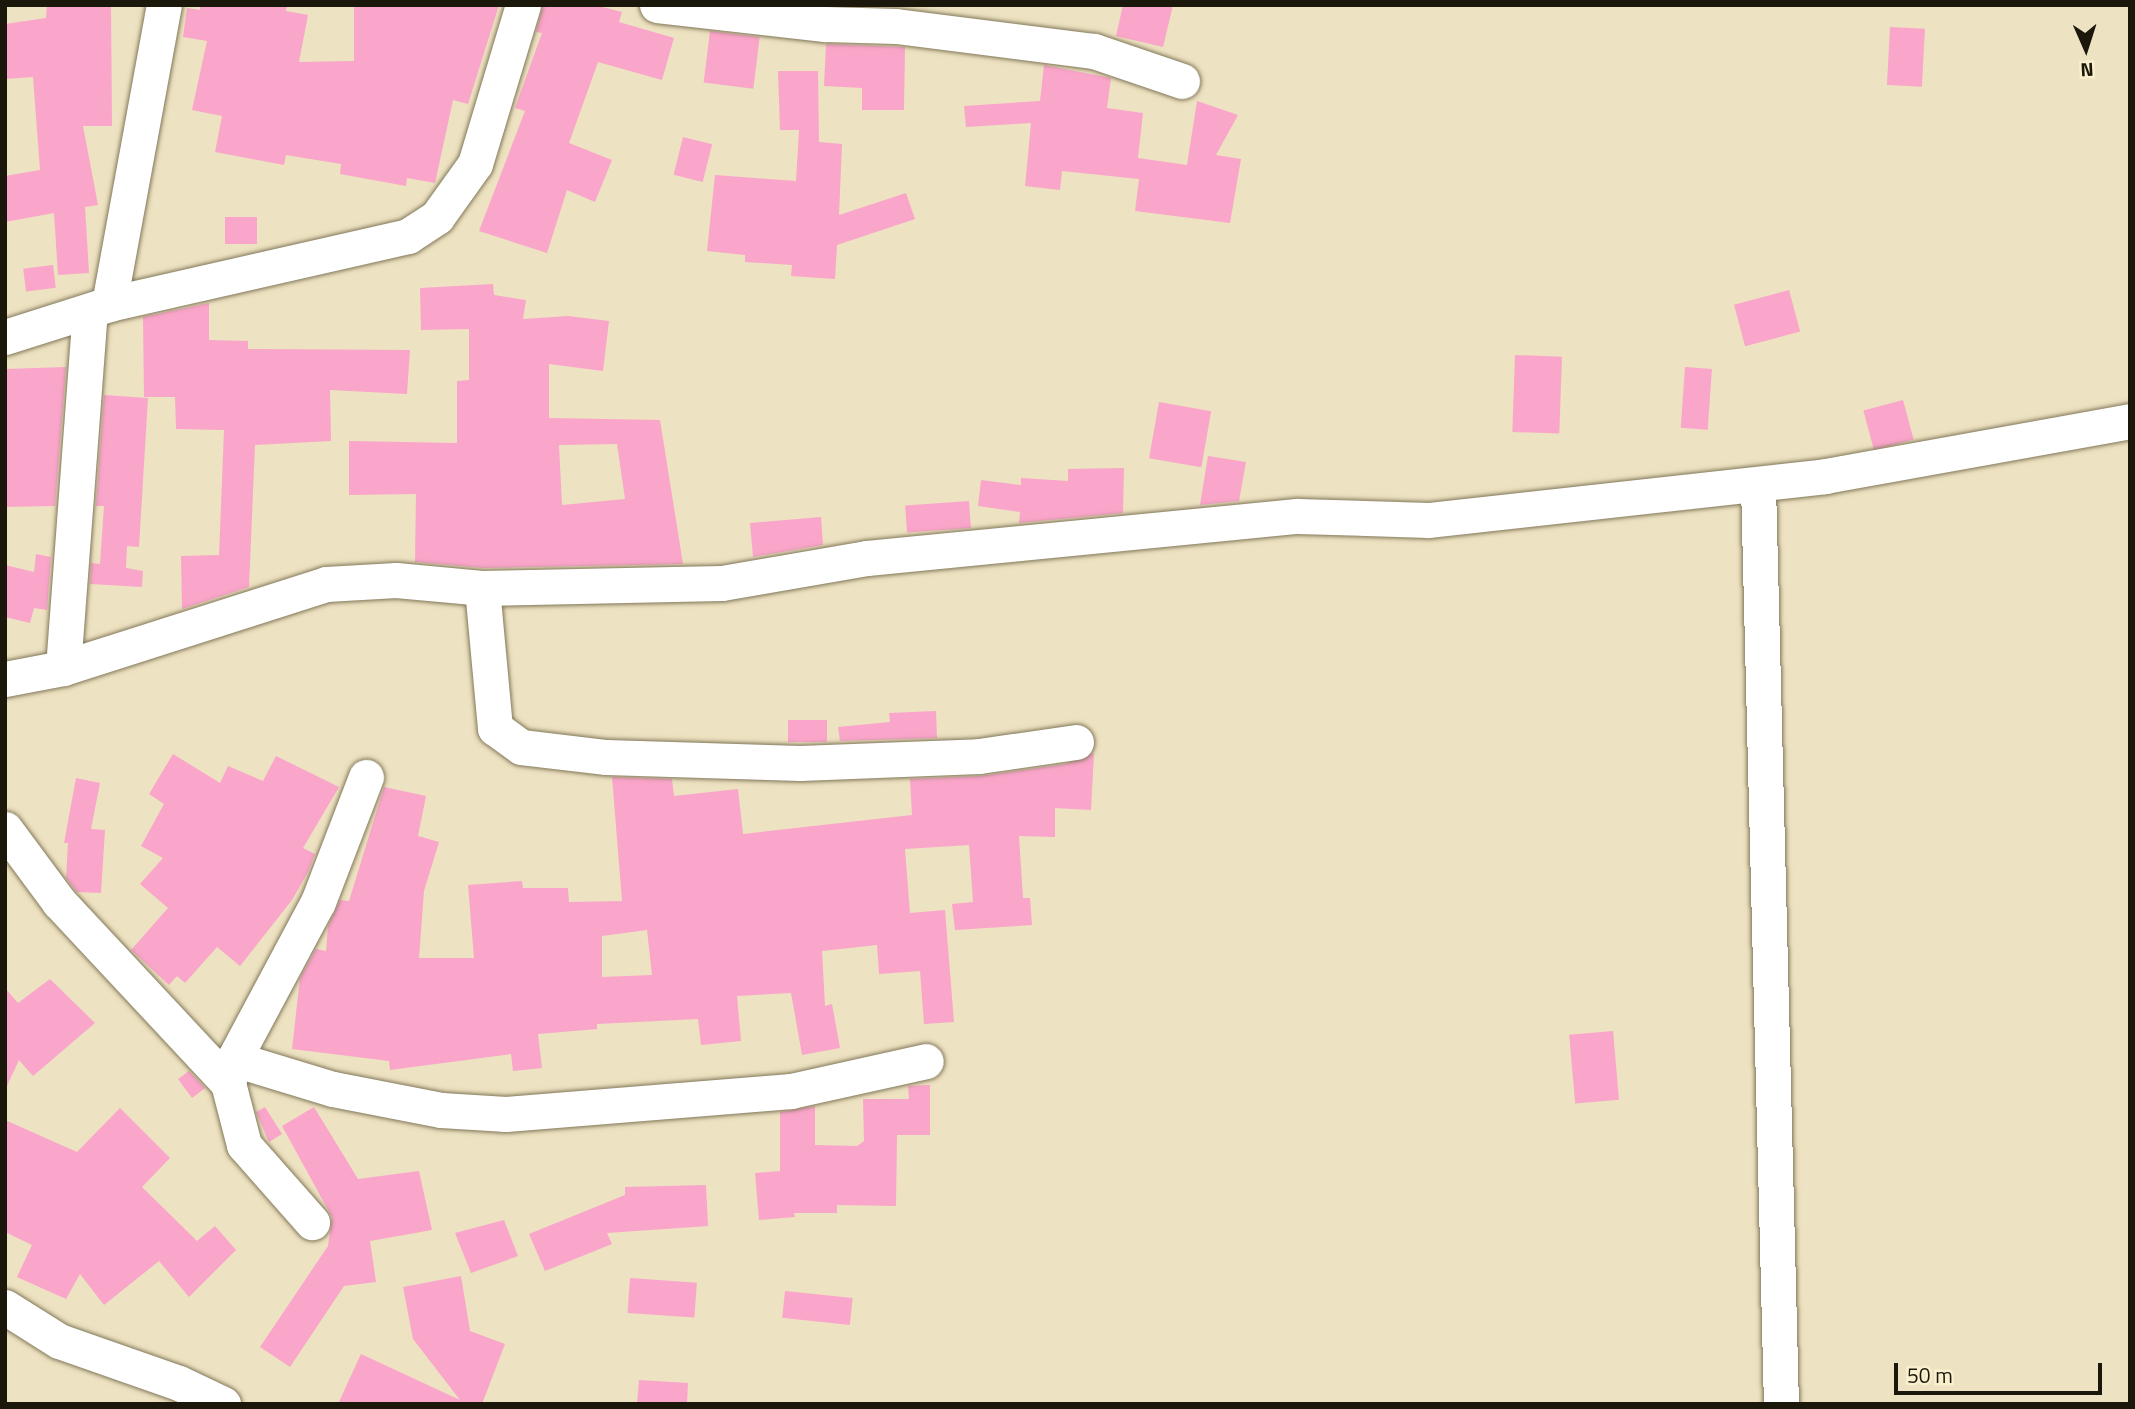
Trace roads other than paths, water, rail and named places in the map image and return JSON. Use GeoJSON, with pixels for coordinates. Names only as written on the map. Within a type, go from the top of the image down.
{"type":"FeatureCollection","features":[{"type":"Feature","properties":{"kind":"street"},"geometry":{"type":"LineString","coordinates":[[63,668],[99,309],[164,5]]}},
{"type":"Feature","properties":{"kind":"street"},"geometry":{"type":"LineString","coordinates":[[5,337],[99,309],[408,236],[437,216],[475,164],[523,5]]}},
{"type":"Feature","properties":{"kind":"street"},"geometry":{"type":"LineString","coordinates":[[657,5],[880,16],[1094,51],[1182,81]]}},
{"type":"Feature","properties":{"kind":"street"},"geometry":{"type":"LineString","coordinates":[[5,679],[63,668],[326,584],[396,580],[482,588],[722,583],[867,558],[1297,516],[1429,520],[1758,485],[2130,421]]}},
{"type":"Feature","properties":{"kind":"street"},"geometry":{"type":"LineString","coordinates":[[1758,485],[1780,1404]]}},
{"type":"Feature","properties":{"kind":"street"},"geometry":{"type":"LineString","coordinates":[[482,588],[495,728],[521,747],[606,757],[800,762],[979,756],[1076,742]]}},
{"type":"Feature","properties":{"kind":"street"},"geometry":{"type":"LineString","coordinates":[[312,1222],[244,1145],[231,1071],[318,902],[366,778]]}},
{"type":"Feature","properties":{"kind":"street"},"geometry":{"type":"LineString","coordinates":[[5,829],[59,902],[231,1071],[441,1110],[506,1114],[791,1091],[926,1061]]}},
{"type":"Feature","properties":{"kind":"street"},"geometry":{"type":"LineString","coordinates":[[5,1307],[59,1342],[179,1383],[223,1404]]}}]}
